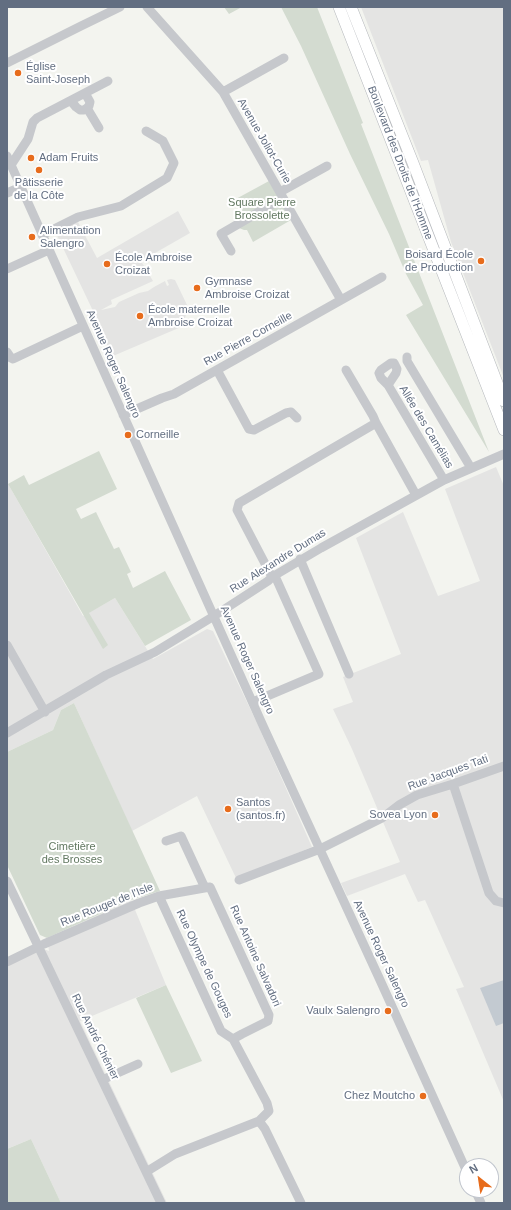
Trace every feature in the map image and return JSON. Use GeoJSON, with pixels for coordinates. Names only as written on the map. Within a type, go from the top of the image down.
{"type":"FeatureCollection","features":[{"type":"Feature","properties":{"kind":"main road","name":"Boulevard des Droits de l'Homme"},"geometry":{"type":"LineString","coordinates":[[339,7],[504,430]]}},
{"type":"Feature","properties":{"kind":"main road","name":"Boulevard des Droits de l'Homme"},"geometry":{"type":"LineString","coordinates":[[351,7],[413,163],[504,401]]}},
{"type":"Feature","properties":{"kind":"street"},"geometry":{"type":"LineString","coordinates":[[7,63],[120,7]]}},
{"type":"Feature","properties":{"kind":"street","name":"Avenue Joliot-Curie"},"geometry":{"type":"LineString","coordinates":[[147,7],[223,92],[340,300]]}},
{"type":"Feature","properties":{"kind":"street"},"geometry":{"type":"LineString","coordinates":[[223,92],[284,58]]}},
{"type":"Feature","properties":{"kind":"street"},"geometry":{"type":"LineString","coordinates":[[11,165],[28,138],[37,118],[108,81]]}},
{"type":"Feature","properties":{"kind":"street"},"geometry":{"type":"LineString","coordinates":[[71,101],[76,108],[84,110],[89,106],[90,102],[85,93]]}},
{"type":"Feature","properties":{"kind":"street"},"geometry":{"type":"LineString","coordinates":[[87,108],[99,128]]}},
{"type":"Feature","properties":{"kind":"street"},"geometry":{"type":"LineString","coordinates":[[42,235],[78,217],[121,206],[167,178],[174,163],[163,141],[146,131]]}},
{"type":"Feature","properties":{"kind":"street","name":"Avenue Roger Salengro"},"geometry":{"type":"LineString","coordinates":[[7,156],[461,1158]]}},
{"type":"Feature","properties":{"kind":"street"},"geometry":{"type":"LineString","coordinates":[[231,251],[221,234],[327,166]]}},
{"type":"Feature","properties":{"kind":"street"},"geometry":{"type":"LineString","coordinates":[[7,193],[21,187]]}},
{"type":"Feature","properties":{"kind":"street"},"geometry":{"type":"LineString","coordinates":[[7,269],[49,250]]}},
{"type":"Feature","properties":{"kind":"street","name":"Rue Pierre Corneille"},"geometry":{"type":"LineString","coordinates":[[123,415],[174,394],[382,277]]}},
{"type":"Feature","properties":{"kind":"street"},"geometry":{"type":"LineString","coordinates":[[7,352],[13,359],[83,326]]}},
{"type":"Feature","properties":{"kind":"street"},"geometry":{"type":"LineString","coordinates":[[407,357],[407,361],[471,468]]}},
{"type":"Feature","properties":{"kind":"street"},"geometry":{"type":"LineString","coordinates":[[217,370],[249,429],[254,430],[286,413],[291,412],[297,418]]}},
{"type":"Feature","properties":{"kind":"street"},"geometry":{"type":"LineString","coordinates":[[346,370],[416,495]]}},
{"type":"Feature","properties":{"kind":"street","name":"Allée des Camélias"},"geometry":{"type":"LineString","coordinates":[[388,385],[444,480]]}},
{"type":"Feature","properties":{"kind":"street"},"geometry":{"type":"LineString","coordinates":[[253,702],[319,674],[273,577],[237,510],[239,503],[376,423]]}},
{"type":"Feature","properties":{"kind":"street","name":"Rue Alexandre Dumas"},"geometry":{"type":"LineString","coordinates":[[7,733],[106,675],[155,652],[214,616],[300,559],[444,480],[504,454]]}},
{"type":"Feature","properties":{"kind":"street"},"geometry":{"type":"LineString","coordinates":[[300,559],[350,674]]}},
{"type":"Feature","properties":{"kind":"street"},"geometry":{"type":"LineString","coordinates":[[7,645],[44,712]]}},
{"type":"Feature","properties":{"kind":"street","name":"Rue Jacques Tati"},"geometry":{"type":"LineString","coordinates":[[320,849],[382,818],[399,805],[417,795],[504,766]]}},
{"type":"Feature","properties":{"kind":"street"},"geometry":{"type":"LineString","coordinates":[[453,784],[489,893],[500,902]]}},
{"type":"Feature","properties":{"kind":"street"},"geometry":{"type":"LineString","coordinates":[[166,841],[181,836],[208,888]]}},
{"type":"Feature","properties":{"kind":"street"},"geometry":{"type":"LineString","coordinates":[[239,880],[320,849]]}},
{"type":"Feature","properties":{"kind":"street","name":"Rue André Chénier"},"geometry":{"type":"LineString","coordinates":[[7,881],[161,1203]]}},
{"type":"Feature","properties":{"kind":"street","name":"Rue Rouget de l'Isle"},"geometry":{"type":"LineString","coordinates":[[7,962],[139,903],[159,896],[208,888]]}},
{"type":"Feature","properties":{"kind":"street","name":"Rue Antoine Salvadori"},"geometry":{"type":"LineString","coordinates":[[208,888],[269,1015],[268,1021],[233,1040]]}},
{"type":"Feature","properties":{"kind":"street","name":"Rue Olympe de Gouges"},"geometry":{"type":"LineString","coordinates":[[159,896],[221,1031],[233,1040],[267,1103],[269,1110],[259,1121]]}},
{"type":"Feature","properties":{"kind":"street"},"geometry":{"type":"LineString","coordinates":[[102,1080],[138,1064]]}},
{"type":"Feature","properties":{"kind":"street"},"geometry":{"type":"LineString","coordinates":[[146,1172],[175,1154],[259,1121],[265,1129],[302,1203]]}},
{"type":"Feature","properties":{"kind":"shaded area"},"geometry":{"type":"Polygon","coordinates":[[[361,7],[504,7],[504,378],[451,242],[428,160],[421,161],[361,7]]]}},
{"type":"Feature","properties":{"kind":"shaded area"},"geometry":{"type":"Polygon","coordinates":[[[178,211],[190,233],[141,261],[153,281],[111,300],[112,304],[101,310],[115,307],[119,302],[139,293],[148,291],[165,281],[167,286],[169,285],[167,280],[171,279],[175,280],[188,307],[185,318],[188,324],[113,356],[112,353],[114,352],[109,353],[94,313],[55,231],[78,222],[97,258],[178,211]]]}},
{"type":"Feature","properties":{"kind":"shaded area"},"geometry":{"type":"Polygon","coordinates":[[[496,467],[504,486],[504,1102],[456,989],[464,987],[425,900],[418,902],[405,874],[347,896],[341,883],[400,862],[352,749],[333,709],[353,702],[343,677],[401,654],[356,538],[403,512],[438,596],[480,581],[445,489],[496,467]]]}},
{"type":"Feature","properties":{"kind":"shaded area"},"geometry":{"type":"Polygon","coordinates":[[[7,482],[83,616],[115,598],[153,659],[207,629],[213,631],[257,723],[312,847],[236,878],[197,796],[132,831],[74,703],[61,710],[53,730],[7,752],[7,482]]]}},
{"type":"Feature","properties":{"kind":"shaded area"},"geometry":{"type":"Polygon","coordinates":[[[131,900],[166,985],[80,1021],[167,1203],[61,1203],[31,1139],[7,1149],[7,962],[38,947],[49,951],[47,938],[131,900]]]}},
{"type":"Feature","properties":{"kind":"shaded area"},"geometry":{"type":"Polygon","coordinates":[[[504,980],[504,1023],[496,1026],[480,988],[504,980]]]}},
{"type":"Feature","properties":{"kind":"green space"},"geometry":{"type":"Polygon","coordinates":[[[224,7],[242,7],[229,14],[224,7]]]}},
{"type":"Feature","properties":{"kind":"green space"},"geometry":{"type":"Polygon","coordinates":[[[281,7],[317,7],[489,452],[406,315],[423,305],[406,274],[389,234],[350,154],[301,46],[281,7]]]}},
{"type":"Feature","properties":{"kind":"green space","name":"Square Pierre Brossolette"},"geometry":{"type":"Polygon","coordinates":[[[269,181],[291,220],[253,242],[247,230],[239,228],[248,222],[234,200],[269,181]]]}},
{"type":"Feature","properties":{"kind":"green space"},"geometry":{"type":"Polygon","coordinates":[[[99,451],[117,489],[76,509],[81,519],[96,512],[114,549],[119,547],[131,572],[127,574],[133,588],[165,571],[191,620],[145,646],[115,598],[89,613],[108,645],[103,649],[8,484],[24,475],[29,485],[99,451]]]}},
{"type":"Feature","properties":{"kind":"green space","name":"Cimetière des Brosses"},"geometry":{"type":"Polygon","coordinates":[[[74,703],[160,891],[131,900],[47,938],[40,935],[7,865],[7,752],[53,730],[61,710],[74,703]]]}},
{"type":"Feature","properties":{"kind":"green space"},"geometry":{"type":"Polygon","coordinates":[[[166,985],[202,1061],[171,1073],[136,998],[166,985]]]}},
{"type":"Feature","properties":{"kind":"green space"},"geometry":{"type":"Polygon","coordinates":[[[31,1139],[61,1203],[7,1203],[7,1149],[31,1139]]]}},
{"type":"Feature","properties":{"kind":"place","name":"Église Saint-Joseph"},"geometry":{"type":"Point","coordinates":[18,73]}},
{"type":"Feature","properties":{"kind":"place","name":"Adam Fruits"},"geometry":{"type":"Point","coordinates":[31,158]}},
{"type":"Feature","properties":{"kind":"place","name":"Pâtisserie de la Côte"},"geometry":{"type":"Point","coordinates":[39,170]}},
{"type":"Feature","properties":{"kind":"place","name":"Alimentation Salengro"},"geometry":{"type":"Point","coordinates":[32,237]}},
{"type":"Feature","properties":{"kind":"place","name":"Boisard École de Production"},"geometry":{"type":"Point","coordinates":[481,261]}},
{"type":"Feature","properties":{"kind":"place","name":"École Ambroise Croizat"},"geometry":{"type":"Point","coordinates":[107,264]}},
{"type":"Feature","properties":{"kind":"place","name":"Gymnase Ambroise Croizat"},"geometry":{"type":"Point","coordinates":[197,288]}},
{"type":"Feature","properties":{"kind":"place","name":"École maternelle Ambroise Croizat"},"geometry":{"type":"Point","coordinates":[140,316]}},
{"type":"Feature","properties":{"kind":"place","name":"Corneille"},"geometry":{"type":"Point","coordinates":[128,435]}},
{"type":"Feature","properties":{"kind":"place","name":"Santos (santos.fr)"},"geometry":{"type":"Point","coordinates":[228,809]}},
{"type":"Feature","properties":{"kind":"place","name":"Sovea Lyon"},"geometry":{"type":"Point","coordinates":[435,815]}},
{"type":"Feature","properties":{"kind":"place","name":"Vaulx Salengro"},"geometry":{"type":"Point","coordinates":[388,1011]}},
{"type":"Feature","properties":{"kind":"place","name":"Chez Moutcho"},"geometry":{"type":"Point","coordinates":[423,1096]}}]}
